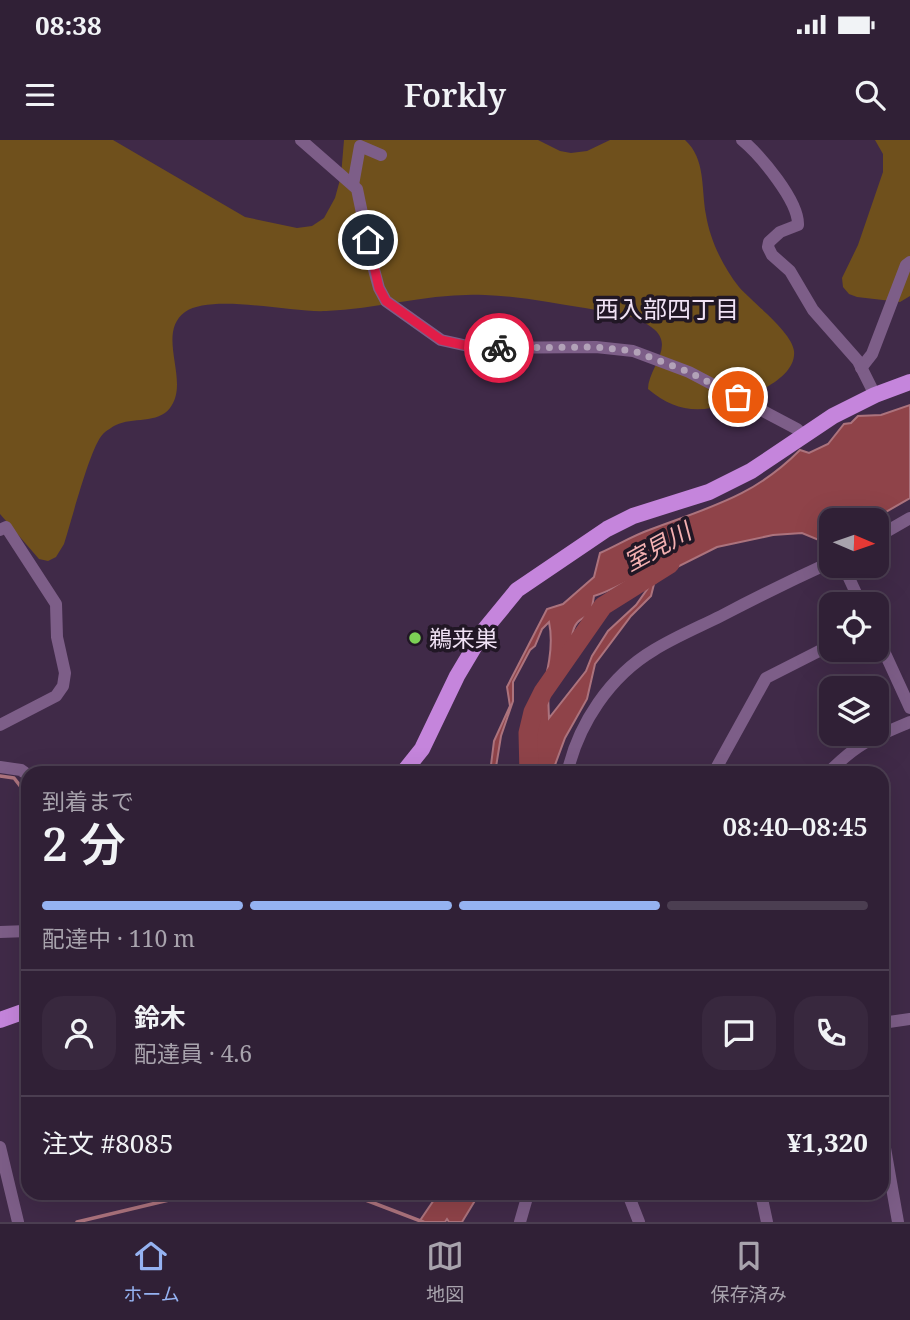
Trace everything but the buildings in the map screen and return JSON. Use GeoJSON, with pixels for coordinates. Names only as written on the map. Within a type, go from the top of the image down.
{"type":"FeatureCollection","features":[{"type":"Feature","properties":{"kind":"main road"},"geometry":{"type":"LineString","coordinates":[[408,766],[422,748],[457,676],[485,629],[517,590],[607,529],[633,516],[709,492],[751,471],[803,435],[874,395],[910,382]]}},
{"type":"Feature","properties":{"kind":"main road"},"geometry":{"type":"LineString","coordinates":[[0,1020],[21,1012]]}},
{"type":"Feature","properties":{"kind":"street"},"geometry":{"type":"LineString","coordinates":[[301,140],[357,189],[373,266],[386,301],[441,340],[477,348],[596,347],[634,351],[689,372],[797,429],[803,435]]}},
{"type":"Feature","properties":{"kind":"street"},"geometry":{"type":"LineString","coordinates":[[742,140],[757,153],[792,202],[798,218],[798,225],[780,232],[769,242],[772,255],[790,271],[813,310],[848,348],[874,395]]}},
{"type":"Feature","properties":{"kind":"street"},"geometry":{"type":"LineString","coordinates":[[353,185],[360,146],[381,155]]}},
{"type":"Feature","properties":{"kind":"street"},"geometry":{"type":"LineString","coordinates":[[861,368],[872,354],[906,265],[910,262]]}},
{"type":"Feature","properties":{"kind":"street"},"geometry":{"type":"LineString","coordinates":[[889,530],[910,518]]}},
{"type":"Feature","properties":{"kind":"street"},"geometry":{"type":"LineString","coordinates":[[0,530],[6,527],[56,604],[57,638],[65,673],[63,686],[56,696],[0,725]]}},
{"type":"Feature","properties":{"kind":"street"},"geometry":{"type":"LineString","coordinates":[[569,766],[586,723],[602,698],[621,676],[652,650],[819,568]]}},
{"type":"Feature","properties":{"kind":"street"},"geometry":{"type":"LineString","coordinates":[[717,766],[766,678],[819,651]]}},
{"type":"Feature","properties":{"kind":"street"},"geometry":{"type":"LineString","coordinates":[[889,662],[910,708]]}},
{"type":"Feature","properties":{"kind":"street"},"geometry":{"type":"LineString","coordinates":[[835,766],[852,749],[866,740],[910,722]]}},
{"type":"Feature","properties":{"kind":"street"},"geometry":{"type":"LineString","coordinates":[[0,767],[21,770]]}},
{"type":"Feature","properties":{"kind":"street"},"geometry":{"type":"LineString","coordinates":[[0,932],[21,931]]}},
{"type":"Feature","properties":{"kind":"street"},"geometry":{"type":"LineString","coordinates":[[889,1022],[910,1019]]}},
{"type":"Feature","properties":{"kind":"street"},"geometry":{"type":"LineString","coordinates":[[0,1147],[18,1222]]}},
{"type":"Feature","properties":{"kind":"street"},"geometry":{"type":"LineString","coordinates":[[889,1171],[898,1222]]}},
{"type":"Feature","properties":{"kind":"street"},"geometry":{"type":"LineString","coordinates":[[520,1222],[526,1200]]}},
{"type":"Feature","properties":{"kind":"street"},"geometry":{"type":"LineString","coordinates":[[630,1200],[639,1222]]}},
{"type":"Feature","properties":{"kind":"street"},"geometry":{"type":"LineString","coordinates":[[762,1200],[767,1222]]}},
{"type":"Feature","properties":{"kind":"shaded area"},"geometry":{"type":"Polygon","coordinates":[[[0,140],[113,140],[245,217],[297,228],[312,226],[324,218],[335,198],[341,176],[344,140],[538,140],[560,151],[571,153],[587,151],[610,140],[685,140],[700,165],[708,224],[718,253],[739,287],[792,343],[793,361],[780,378],[758,392],[716,407],[695,409],[676,406],[648,389],[661,351],[660,337],[640,320],[612,313],[522,298],[485,295],[425,298],[326,311],[233,304],[197,307],[185,312],[177,321],[173,332],[177,385],[170,408],[159,416],[116,425],[103,434],[87,469],[64,544],[56,557],[48,561],[39,559],[0,514],[0,140]]]}},
{"type":"Feature","properties":{"kind":"shaded area"},"geometry":{"type":"Polygon","coordinates":[[[875,140],[910,140],[910,296],[900,302],[857,297],[849,294],[843,287],[842,278],[858,245],[883,172],[883,154],[875,140]]]}},
{"type":"Feature","properties":{"kind":"water"},"geometry":{"type":"Polygon","coordinates":[[[910,405],[910,498],[889,510],[889,508],[819,508],[819,540],[802,533],[773,535],[717,547],[671,570],[654,584],[651,596],[631,616],[595,664],[587,699],[565,738],[555,766],[532,766],[533,730],[551,647],[549,622],[542,629],[513,682],[513,701],[501,736],[496,766],[491,766],[494,741],[510,706],[507,687],[547,609],[563,604],[594,577],[600,553],[643,532],[747,490],[765,480],[800,450],[809,453],[828,444],[844,424],[851,423],[858,416],[881,415],[910,405]],[[647,573],[594,596],[591,613],[575,626],[563,663],[548,693],[549,718],[586,671],[608,631],[636,605],[653,581],[647,573]]]}},
{"type":"Feature","properties":{"kind":"water"},"geometry":{"type":"Polygon","coordinates":[[[434,1200],[475,1200],[462,1222],[449,1222],[447,1219],[445,1222],[419,1222],[434,1200]]]}},
{"type":"Feature","properties":{"kind":"waterway","name":"室見川"},"geometry":{"type":"LineString","coordinates":[[529,766],[528,733],[533,712],[543,692],[603,606],[670,564]]}},
{"type":"Feature","properties":{"kind":"waterway"},"geometry":{"type":"LineString","coordinates":[[0,776],[14,778],[21,787]]}},
{"type":"Feature","properties":{"kind":"waterway"},"geometry":{"type":"LineString","coordinates":[[77,1222],[169,1200]]}},
{"type":"Feature","properties":{"kind":"waterway"},"geometry":{"type":"LineString","coordinates":[[366,1200],[423,1222]]}},
{"type":"Feature","properties":{"kind":"way so far"},"geometry":{"type":"LineString","coordinates":[[499,348],[596,347],[634,351],[689,372],[738,397]]}},
{"type":"Feature","properties":{"kind":"place","name":"鵜来巣"},"geometry":{"type":"Point","coordinates":[415,638]}},
{"type":"Feature","properties":{"kind":"district","name":"西入部四丁目"},"geometry":{"type":"Point","coordinates":[667,308]}},
{"type":"Feature","properties":{"kind":"route"},"geometry":{"type":"LineString","coordinates":[[368,240],[379,288],[386,301],[441,340],[477,348],[499,348]]}}]}
